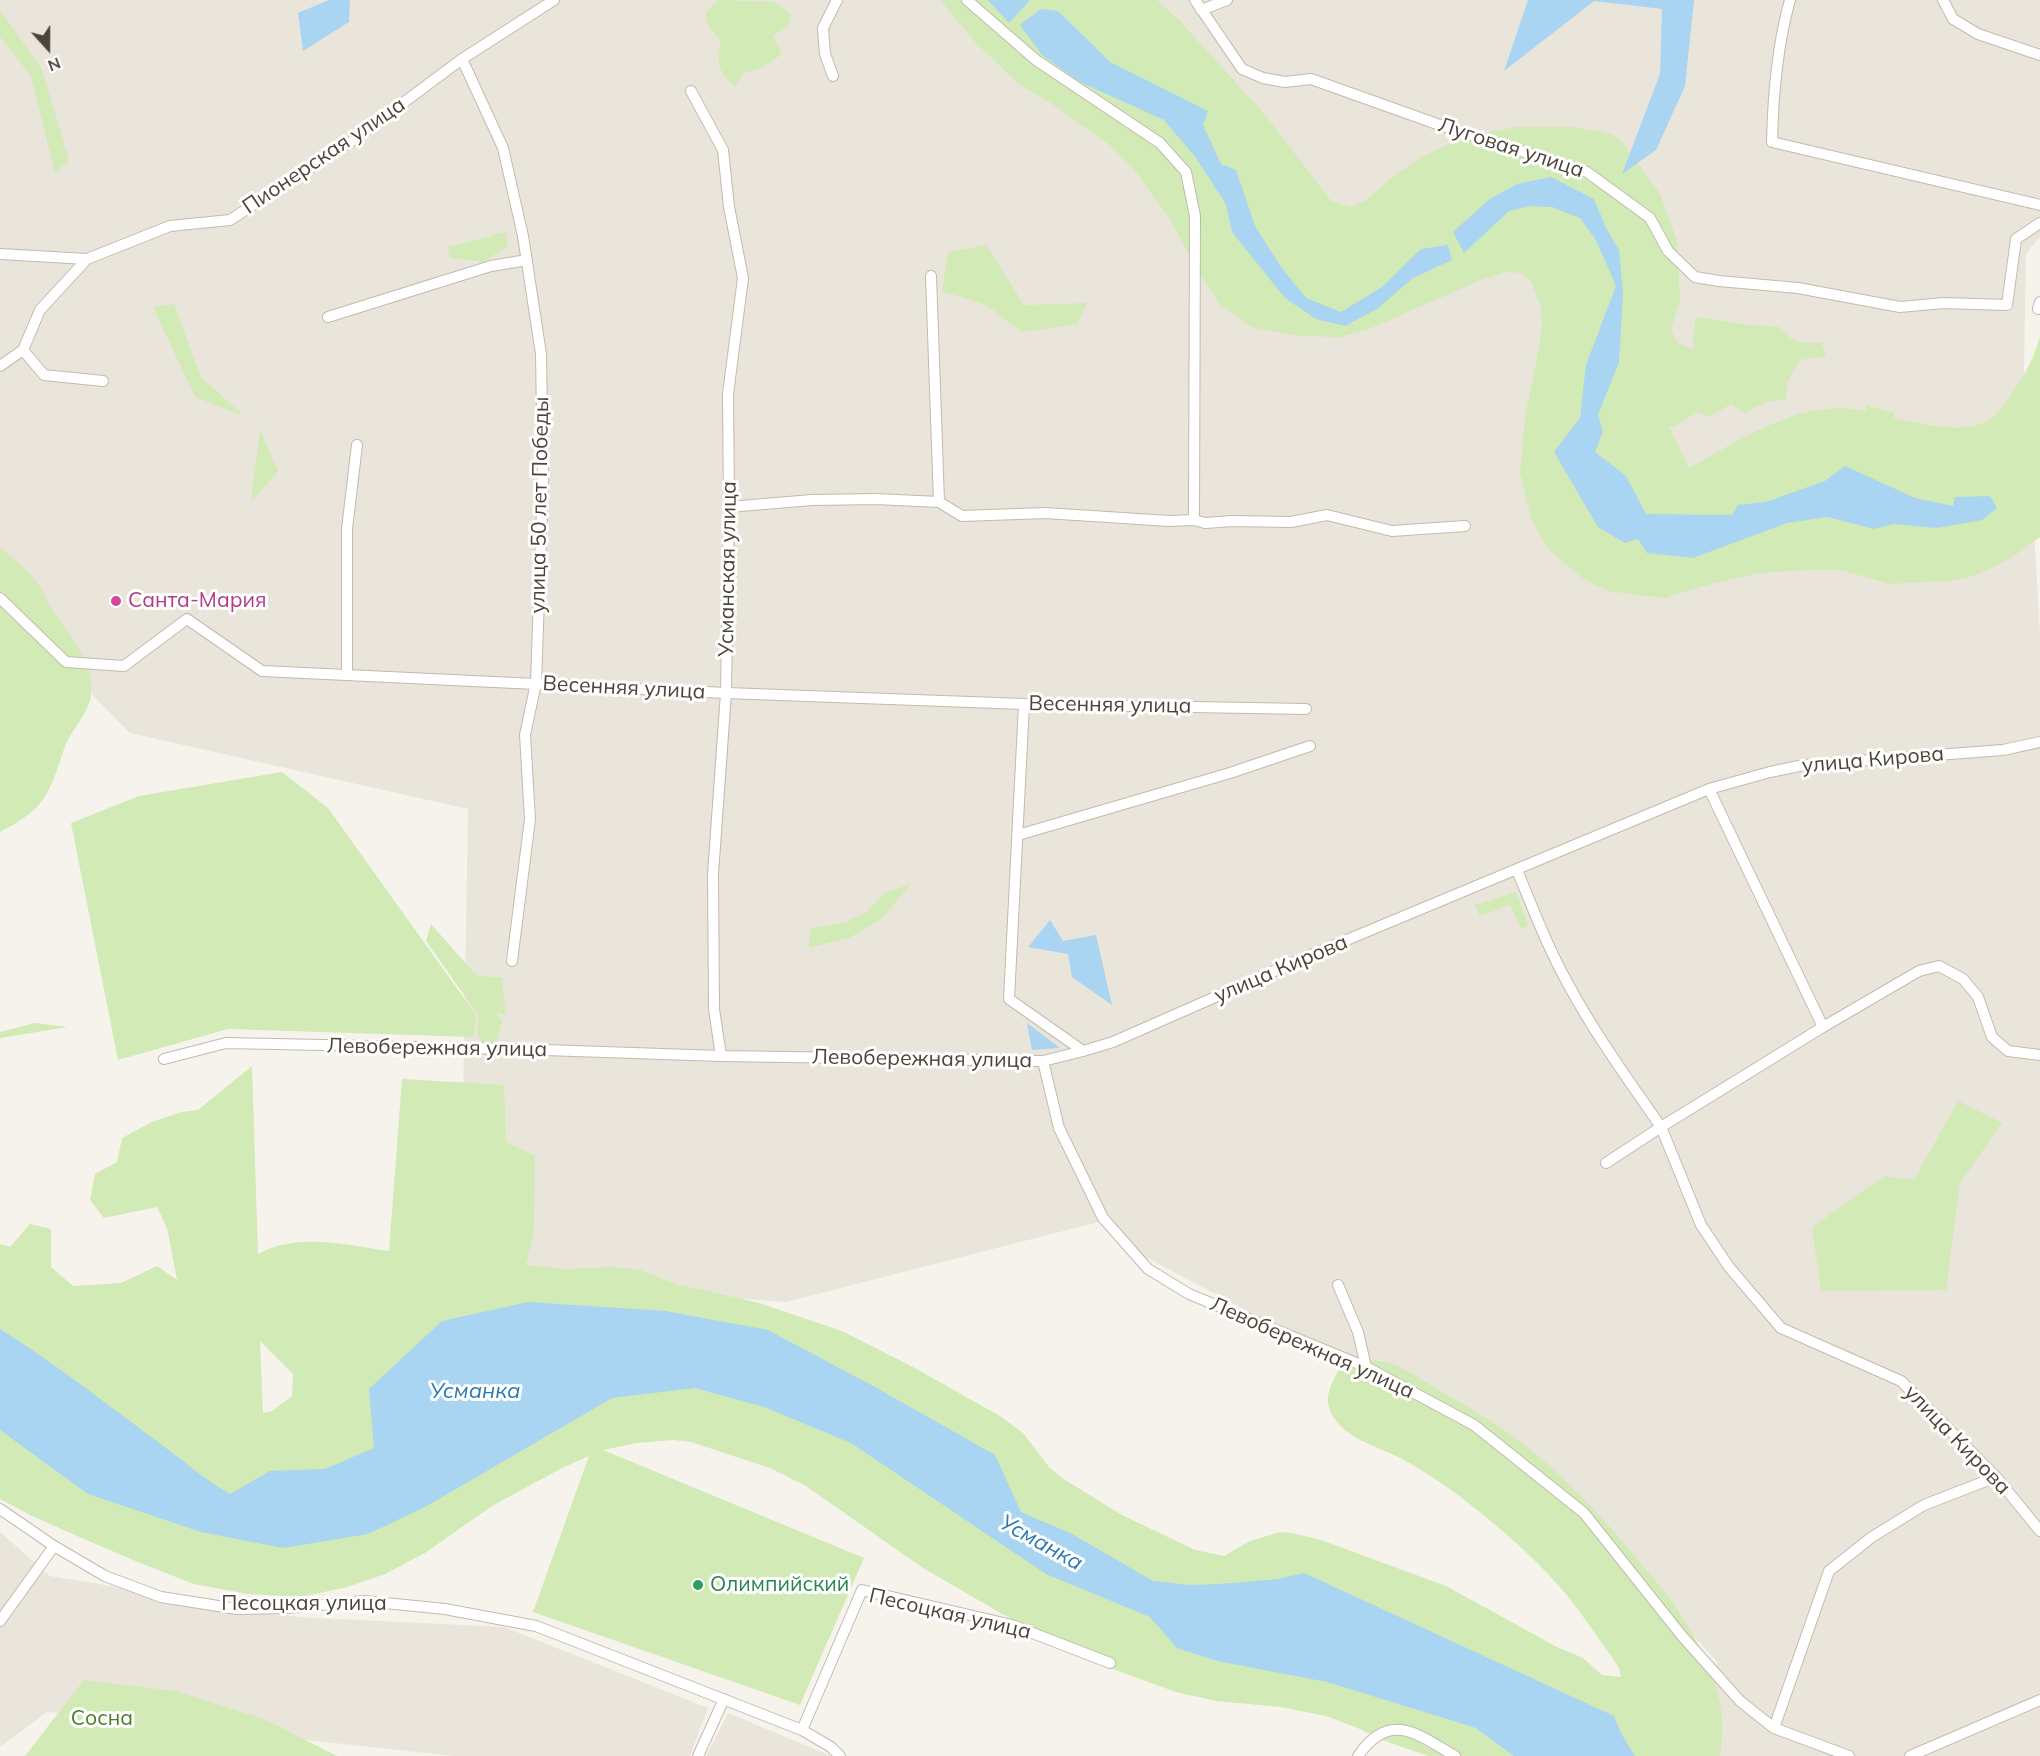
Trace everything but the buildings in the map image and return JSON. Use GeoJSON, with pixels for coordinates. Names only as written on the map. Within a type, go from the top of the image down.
{"type":"FeatureCollection","features":[{"type":"Feature","properties":{"kind":"street","name":"Пионерская улица"},"geometry":{"type":"LineString","coordinates":[[0,254],[87,258],[170,226],[230,220],[351,141],[462,58],[554,0]]}},
{"type":"Feature","properties":{"kind":"street"},"geometry":{"type":"LineString","coordinates":[[833,76],[825,54],[823,28],[837,0]]}},
{"type":"Feature","properties":{"kind":"street"},"geometry":{"type":"LineString","coordinates":[[967,0],[1036,60],[1160,143],[1186,172],[1195,216],[1194,520]]}},
{"type":"Feature","properties":{"kind":"street","name":"Луговая улица"},"geometry":{"type":"LineString","coordinates":[[1227,0],[1198,5],[1242,69],[1263,78],[1285,82],[1311,79],[1437,124],[1587,172],[1650,218],[1668,251],[1695,277],[1798,288],[1899,307],[1944,303],[2007,305],[2016,239],[2040,223]]}},
{"type":"Feature","properties":{"kind":"street"},"geometry":{"type":"LineString","coordinates":[[1790,0],[1782,30],[1772,142],[2040,205]]}},
{"type":"Feature","properties":{"kind":"street"},"geometry":{"type":"LineString","coordinates":[[1943,0],[1953,19],[1978,34],[2040,55]]}},
{"type":"Feature","properties":{"kind":"street","name":"улица 50 лет Победы"},"geometry":{"type":"LineString","coordinates":[[462,58],[503,148],[523,236],[541,354],[543,480],[536,683],[525,735],[530,819],[512,961]]}},
{"type":"Feature","properties":{"kind":"street","name":"Усманская улица"},"geometry":{"type":"LineString","coordinates":[[691,91],[723,150],[729,207],[743,278],[728,394],[726,693],[713,874],[714,1009],[721,1056]]}},
{"type":"Feature","properties":{"kind":"street"},"geometry":{"type":"LineString","coordinates":[[0,366],[23,350],[40,310],[87,258]]}},
{"type":"Feature","properties":{"kind":"street"},"geometry":{"type":"LineString","coordinates":[[328,317],[491,266],[527,260]]}},
{"type":"Feature","properties":{"kind":"street"},"geometry":{"type":"LineString","coordinates":[[931,276],[939,502]]}},
{"type":"Feature","properties":{"kind":"street"},"geometry":{"type":"LineString","coordinates":[[23,350],[44,375],[103,381]]}},
{"type":"Feature","properties":{"kind":"street"},"geometry":{"type":"LineString","coordinates":[[347,674],[347,529],[357,446]]}},
{"type":"Feature","properties":{"kind":"street"},"geometry":{"type":"LineString","coordinates":[[729,507],[812,500],[876,499],[939,502],[962,516],[1045,513],[1194,520],[1206,523],[1291,522],[1327,515],[1392,531],[1465,526]]}},
{"type":"Feature","properties":{"kind":"street","name":"Весенняя улица"},"geometry":{"type":"LineString","coordinates":[[0,598],[66,662],[124,666],[187,619],[262,670],[726,693],[1024,704],[1305,709]]}},
{"type":"Feature","properties":{"kind":"street"},"geometry":{"type":"LineString","coordinates":[[1024,704],[1009,999],[1083,1051]]}},
{"type":"Feature","properties":{"kind":"street","name":"улица Кирова"},"geometry":{"type":"LineString","coordinates":[[1043,1061],[1113,1042],[1313,954],[1709,789],[1804,765],[2003,750],[2040,742]]}},
{"type":"Feature","properties":{"kind":"street"},"geometry":{"type":"LineString","coordinates":[[1017,835],[1230,773],[1310,746]]}},
{"type":"Feature","properties":{"kind":"street"},"geometry":{"type":"LineString","coordinates":[[1709,789],[1823,1027]]}},
{"type":"Feature","properties":{"kind":"street","name":"улица Кирова"},"geometry":{"type":"LineString","coordinates":[[1517,870],[1545,940],[1568,985],[1605,1045],[1661,1127],[1701,1225],[1729,1267],[1781,1328],[1901,1381],[1996,1477],[2040,1531]]}},
{"type":"Feature","properties":{"kind":"street"},"geometry":{"type":"LineString","coordinates":[[1606,1163],[1823,1027],[1919,971],[1939,966],[1963,979],[1978,997],[1992,1037],[2008,1051],[2040,1055]]}},
{"type":"Feature","properties":{"kind":"street","name":"Левобережная улица"},"geometry":{"type":"LineString","coordinates":[[164,1059],[226,1043],[721,1056],[1043,1061],[1059,1128],[1103,1218],[1148,1269],[1189,1294],[1366,1367],[1473,1425],[1584,1513],[1682,1636],[1740,1701],[1774,1728],[1849,1756]]}},
{"type":"Feature","properties":{"kind":"street"},"geometry":{"type":"LineString","coordinates":[[1338,1285],[1358,1332],[1366,1367]]}},
{"type":"Feature","properties":{"kind":"street"},"geometry":{"type":"LineString","coordinates":[[1774,1728],[1829,1571],[1872,1537],[1924,1505],[1996,1477]]}},
{"type":"Feature","properties":{"kind":"street","name":"Песоцкая улица"},"geometry":{"type":"LineString","coordinates":[[0,1509],[105,1576],[161,1597],[237,1609],[287,1608],[365,1601],[445,1609],[536,1626],[802,1730],[831,1747],[840,1756]]}},
{"type":"Feature","properties":{"kind":"street"},"geometry":{"type":"LineString","coordinates":[[0,1621],[54,1545]]}},
{"type":"Feature","properties":{"kind":"street","name":"Песоцкая улица"},"geometry":{"type":"LineString","coordinates":[[802,1730],[862,1590],[1012,1625],[1110,1663]]}},
{"type":"Feature","properties":{"kind":"street"},"geometry":{"type":"LineString","coordinates":[[698,1756],[724,1699]]}},
{"type":"Feature","properties":{"kind":"street"},"geometry":{"type":"LineString","coordinates":[[1910,1756],[2040,1700]]}},
{"type":"Feature","properties":{"kind":"street"},"geometry":{"type":"LineString","coordinates":[[1358,1756],[1366,1744],[1384,1731],[1400,1728],[1455,1756]]}},
{"type":"Feature","properties":{"kind":"shaded area"},"geometry":{"type":"Polygon","coordinates":[[[0,0],[2040,0],[2040,237],[2026,254],[2024,367],[2040,633],[2040,1756],[1703,1756],[1717,1662],[1572,1497],[1419,1388],[1259,1317],[1140,1254],[1110,1219],[786,1302],[460,1279],[468,809],[130,733],[0,602],[0,0]]]}},
{"type":"Feature","properties":{"kind":"shaded area"},"geometry":{"type":"Polygon","coordinates":[[[0,1532],[50,1576],[297,1617],[504,1627],[708,1708],[690,1756],[454,1756],[47,1712],[0,1747],[0,1532]]]}},
{"type":"Feature","properties":{"kind":"shaded area"},"geometry":{"type":"Polygon","coordinates":[[[728,1713],[831,1756],[706,1756],[728,1713]]]}},
{"type":"Feature","properties":{"kind":"green space"},"geometry":{"type":"Polygon","coordinates":[[[940,0],[1157,0],[1179,20],[1266,116],[1331,201],[1352,207],[1366,200],[1395,175],[1423,156],[1468,136],[1517,127],[1571,127],[1614,136],[1624,144],[1660,194],[1677,241],[1680,300],[1671,330],[1678,343],[1694,350],[1693,336],[1696,317],[1780,327],[1798,342],[1822,343],[1826,356],[1800,360],[1787,383],[1786,400],[1768,401],[1744,413],[1731,404],[1709,417],[1697,412],[1679,424],[1669,427],[1689,468],[1774,423],[1819,410],[1842,408],[1866,411],[1866,405],[1894,413],[1894,418],[1932,426],[1972,426],[1984,422],[2000,410],[2018,384],[2033,357],[2040,336],[2040,537],[2011,558],[1974,576],[1948,581],[1890,584],[1840,570],[1812,570],[1761,573],[1714,583],[1664,598],[1608,591],[1582,578],[1548,549],[1531,519],[1520,473],[1525,417],[1542,326],[1541,308],[1531,280],[1521,273],[1506,272],[1481,280],[1369,329],[1340,337],[1299,336],[1251,327],[1221,305],[1198,272],[1170,219],[1133,168],[1110,145],[1051,103],[1020,85],[977,44],[940,0]]]}},
{"type":"Feature","properties":{"kind":"green space"},"geometry":{"type":"Polygon","coordinates":[[[717,1],[775,2],[791,14],[789,24],[773,36],[782,54],[762,68],[743,73],[735,87],[720,67],[721,41],[707,24],[706,12],[717,1]]]}},
{"type":"Feature","properties":{"kind":"green space"},"geometry":{"type":"Polygon","coordinates":[[[0,10],[42,69],[69,161],[55,173],[31,76],[0,37],[0,10]]]}},
{"type":"Feature","properties":{"kind":"green space"},"geometry":{"type":"Polygon","coordinates":[[[506,232],[508,246],[483,262],[450,258],[448,247],[506,232]]]}},
{"type":"Feature","properties":{"kind":"green space"},"geometry":{"type":"Polygon","coordinates":[[[986,245],[1024,305],[1087,303],[1077,324],[1022,332],[986,305],[942,291],[948,252],[986,245]]]}},
{"type":"Feature","properties":{"kind":"green space"},"geometry":{"type":"Polygon","coordinates":[[[174,304],[201,377],[244,416],[195,397],[153,307],[174,304]]]}},
{"type":"Feature","properties":{"kind":"green space"},"geometry":{"type":"Polygon","coordinates":[[[260,429],[278,471],[251,502],[260,429]]]}},
{"type":"Feature","properties":{"kind":"green space"},"geometry":{"type":"Polygon","coordinates":[[[0,548],[23,567],[38,584],[51,608],[74,640],[89,672],[91,696],[83,716],[67,742],[54,778],[43,799],[27,816],[0,832],[0,548]]]}},
{"type":"Feature","properties":{"kind":"green space"},"geometry":{"type":"Polygon","coordinates":[[[282,772],[328,808],[476,1015],[473,1037],[228,1029],[118,1060],[71,823],[139,796],[282,772]]]}},
{"type":"Feature","properties":{"kind":"green space"},"geometry":{"type":"Polygon","coordinates":[[[911,884],[881,919],[851,937],[809,948],[810,929],[846,922],[867,912],[884,893],[911,884]]]}},
{"type":"Feature","properties":{"kind":"green space"},"geometry":{"type":"Polygon","coordinates":[[[1516,892],[1528,925],[1522,930],[1510,905],[1480,916],[1475,905],[1516,892]]]}},
{"type":"Feature","properties":{"kind":"green space"},"geometry":{"type":"Polygon","coordinates":[[[431,924],[476,975],[502,978],[506,1015],[496,1012],[502,1021],[496,1046],[483,1045],[477,1034],[479,1016],[426,941],[431,924]]]}},
{"type":"Feature","properties":{"kind":"green space"},"geometry":{"type":"Polygon","coordinates":[[[35,1023],[68,1027],[0,1038],[0,1032],[35,1023]]]}},
{"type":"Feature","properties":{"kind":"green space"},"geometry":{"type":"Polygon","coordinates":[[[252,1066],[258,1254],[289,1243],[306,1242],[389,1251],[402,1079],[504,1085],[506,1142],[535,1156],[534,1233],[526,1265],[565,1269],[615,1267],[640,1270],[676,1284],[759,1303],[842,1331],[913,1367],[1000,1416],[1023,1433],[1049,1467],[1062,1478],[1122,1515],[1195,1550],[1224,1556],[1250,1541],[1280,1532],[1321,1540],[1446,1586],[1557,1647],[1583,1658],[1602,1675],[1621,1677],[1619,1668],[1612,1657],[1567,1595],[1506,1534],[1435,1479],[1403,1459],[1349,1434],[1337,1422],[1329,1408],[1328,1395],[1340,1368],[1369,1361],[1395,1365],[1484,1417],[1533,1452],[1594,1510],[1667,1595],[1701,1649],[1714,1679],[1722,1715],[1720,1756],[1428,1756],[1382,1740],[1326,1716],[1281,1707],[1216,1701],[1176,1692],[1081,1655],[1004,1615],[923,1568],[806,1486],[770,1468],[691,1442],[673,1440],[637,1443],[603,1450],[864,1558],[800,1705],[533,1612],[589,1456],[492,1506],[425,1553],[385,1574],[347,1587],[301,1597],[248,1594],[194,1584],[140,1563],[30,1515],[0,1499],[0,1244],[10,1247],[30,1224],[51,1229],[51,1267],[73,1286],[121,1283],[157,1266],[177,1280],[167,1228],[157,1207],[104,1218],[90,1200],[95,1174],[117,1162],[122,1138],[152,1122],[182,1112],[198,1110],[252,1066]],[[260,1341],[263,1413],[272,1411],[292,1396],[293,1374],[260,1341]]]}},
{"type":"Feature","properties":{"kind":"green space"},"geometry":{"type":"Polygon","coordinates":[[[1958,1101],[2002,1123],[1960,1183],[1946,1290],[1821,1291],[1812,1227],[1884,1176],[1914,1180],[1958,1101]]]}},
{"type":"Feature","properties":{"kind":"green space","name":"Сосна"},"geometry":{"type":"Polygon","coordinates":[[[84,1680],[175,1691],[264,1719],[337,1756],[25,1756],[84,1680]]]}},
{"type":"Feature","properties":{"kind":"water"},"geometry":{"type":"Polygon","coordinates":[[[329,0],[350,0],[349,22],[303,51],[298,13],[329,0]]]}},
{"type":"Feature","properties":{"kind":"water"},"geometry":{"type":"Polygon","coordinates":[[[988,0],[1028,0],[1029,1],[1009,23],[988,0]]]}},
{"type":"Feature","properties":{"kind":"water"},"geometry":{"type":"Polygon","coordinates":[[[1528,0],[1694,0],[1685,86],[1656,150],[1622,174],[1660,74],[1662,9],[1594,1],[1504,71],[1528,0]]]}},
{"type":"Feature","properties":{"kind":"water"},"geometry":{"type":"Polygon","coordinates":[[[1041,9],[1058,11],[1110,62],[1208,111],[1203,125],[1221,164],[1236,170],[1255,226],[1281,267],[1306,298],[1341,312],[1382,287],[1421,249],[1448,245],[1452,260],[1413,278],[1377,309],[1345,326],[1316,319],[1285,298],[1232,232],[1226,204],[1196,158],[1164,120],[1080,82],[1042,55],[1020,25],[1041,9]]]}},
{"type":"Feature","properties":{"kind":"water"},"geometry":{"type":"Polygon","coordinates":[[[1551,177],[1594,199],[1607,230],[1619,250],[1623,294],[1619,362],[1598,415],[1603,432],[1595,452],[1626,476],[1646,514],[1732,515],[1738,505],[1766,502],[1825,481],[1845,466],[1915,498],[1953,506],[1955,497],[1990,496],[1997,508],[1982,520],[1937,528],[1893,524],[1874,529],[1827,517],[1787,523],[1693,558],[1647,553],[1638,539],[1625,543],[1598,527],[1554,452],[1580,418],[1586,365],[1616,286],[1596,240],[1580,218],[1552,207],[1530,206],[1509,211],[1464,253],[1453,232],[1490,199],[1517,184],[1551,177]]]}},
{"type":"Feature","properties":{"kind":"water"},"geometry":{"type":"Polygon","coordinates":[[[1050,920],[1063,941],[1096,935],[1112,1005],[1072,977],[1068,954],[1028,947],[1050,920]]]}},
{"type":"Feature","properties":{"kind":"water"},"geometry":{"type":"Polygon","coordinates":[[[1027,1023],[1060,1048],[1032,1050],[1027,1023]]]}},
{"type":"Feature","properties":{"kind":"water","name":"Усманка"},"geometry":{"type":"Polygon","coordinates":[[[528,1302],[665,1311],[768,1330],[995,1455],[1021,1512],[1072,1534],[1153,1581],[1190,1585],[1219,1584],[1278,1579],[1304,1573],[1614,1716],[1635,1756],[1514,1756],[1476,1728],[1327,1682],[1217,1661],[1177,1648],[1150,1617],[1046,1574],[851,1443],[764,1407],[695,1388],[612,1398],[425,1507],[368,1534],[283,1548],[201,1532],[88,1494],[0,1430],[0,1329],[62,1371],[230,1494],[270,1471],[325,1469],[374,1448],[369,1389],[442,1321],[528,1302]]]}},
{"type":"Feature","properties":{"kind":"place","name":"Санта-Мария"},"geometry":{"type":"Point","coordinates":[116,601]}},
{"type":"Feature","properties":{"kind":"place","name":"Олимпийский"},"geometry":{"type":"Point","coordinates":[698,1585]}}]}
